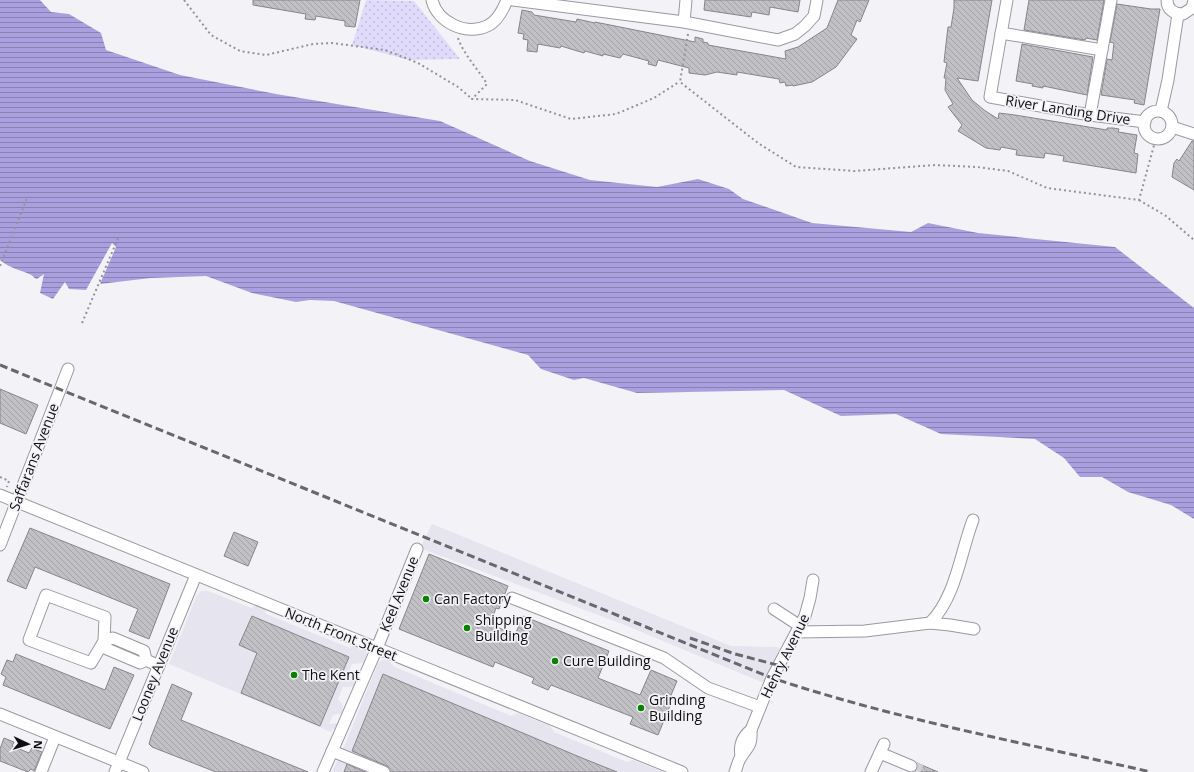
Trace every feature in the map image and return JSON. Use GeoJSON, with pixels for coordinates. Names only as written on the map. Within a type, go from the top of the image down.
{"type":"FeatureCollection","features":[{"type":"Feature","properties":{"kind":"street"},"geometry":{"type":"LineString","coordinates":[[432,0],[439,13],[450,24],[465,30],[487,26],[501,13],[507,0]]}},
{"type":"Feature","properties":{"kind":"street"},"geometry":{"type":"LineString","coordinates":[[513,0],[687,22],[778,40],[796,34],[805,26],[814,16],[817,0]]}},
{"type":"Feature","properties":{"kind":"street"},"geometry":{"type":"LineString","coordinates":[[686,0],[687,22]]}},
{"type":"Feature","properties":{"kind":"street"},"geometry":{"type":"LineString","coordinates":[[1007,0],[1001,33],[1102,50]]}},
{"type":"Feature","properties":{"kind":"street"},"geometry":{"type":"LineString","coordinates":[[1090,115],[1111,0]]}},
{"type":"Feature","properties":{"kind":"street"},"geometry":{"type":"LineString","coordinates":[[1167,0],[1169,8],[1178,14],[1188,12],[1194,2]]}},
{"type":"Feature","properties":{"kind":"street"},"geometry":{"type":"LineString","coordinates":[[1156,138],[1166,136],[1172,127],[1170,117],[1161,111],[1168,80],[1178,14]]}},
{"type":"Feature","properties":{"kind":"street","name":"River Landing Drive"},"geometry":{"type":"LineString","coordinates":[[1001,33],[990,97],[1090,115],[1145,122]]}},
{"type":"Feature","properties":{"kind":"street","name":"River Landing Drive"},"geometry":{"type":"LineString","coordinates":[[1156,138],[1147,133],[1145,122],[1150,113],[1161,111]]}},
{"type":"Feature","properties":{"kind":"street"},"geometry":{"type":"LineString","coordinates":[[1172,127],[1194,134]]}},
{"type":"Feature","properties":{"kind":"street","name":"Saffarans Avenue"},"geometry":{"type":"LineString","coordinates":[[0,545],[18,502],[68,369]]}},
{"type":"Feature","properties":{"kind":"street","name":"North Front Street"},"geometry":{"type":"LineString","coordinates":[[0,495],[682,772]]}},
{"type":"Feature","properties":{"kind":"street"},"geometry":{"type":"LineString","coordinates":[[930,624],[937,617],[948,596],[972,520]]}},
{"type":"Feature","properties":{"kind":"street","name":"Keel Avenue"},"geometry":{"type":"LineString","coordinates":[[323,772],[377,648],[417,549]]}},
{"type":"Feature","properties":{"kind":"street","name":"Looney Avenue"},"geometry":{"type":"LineString","coordinates":[[117,768],[196,575]]}},
{"type":"Feature","properties":{"kind":"street","name":"Henry Avenue"},"geometry":{"type":"LineString","coordinates":[[735,772],[741,756],[747,751],[752,738],[751,730],[772,678],[799,629],[810,598],[813,580]]}},
{"type":"Feature","properties":{"kind":"street"},"geometry":{"type":"LineString","coordinates":[[104,641],[105,617],[46,595],[29,640],[91,663],[104,641],[113,638],[144,651],[146,660],[159,666]]}},
{"type":"Feature","properties":{"kind":"street"},"geometry":{"type":"LineString","coordinates":[[512,598],[664,658],[708,688],[760,707]]}},
{"type":"Feature","properties":{"kind":"street"},"geometry":{"type":"LineString","coordinates":[[774,609],[799,629],[865,631],[930,624],[950,625],[974,629]]}},
{"type":"Feature","properties":{"kind":"street"},"geometry":{"type":"LineString","coordinates":[[0,714],[55,737],[117,768],[143,772]]}},
{"type":"Feature","properties":{"kind":"street"},"geometry":{"type":"LineString","coordinates":[[41,772],[55,737]]}},
{"type":"Feature","properties":{"kind":"street"},"geometry":{"type":"LineString","coordinates":[[871,772],[882,749],[911,766]]}},
{"type":"Feature","properties":{"kind":"street"},"geometry":{"type":"LineString","coordinates":[[332,751],[384,772]]}},
{"type":"Feature","properties":{"kind":"path"},"geometry":{"type":"LineString","coordinates":[[184,0],[211,36],[240,51],[266,55],[313,44],[332,43],[384,50],[418,63],[458,86],[472,99],[515,100],[571,119],[616,114],[654,98],[680,82]]}},
{"type":"Feature","properties":{"kind":"path"},"geometry":{"type":"LineString","coordinates":[[680,82],[687,22]]}},
{"type":"Feature","properties":{"kind":"path"},"geometry":{"type":"LineString","coordinates":[[459,27],[458,39],[487,84],[472,99]]}},
{"type":"Feature","properties":{"kind":"path"},"geometry":{"type":"LineString","coordinates":[[680,82],[758,143],[796,167],[856,171],[935,165],[1008,171],[1047,188],[1139,200],[1166,216],[1194,240]]}},
{"type":"Feature","properties":{"kind":"path"},"geometry":{"type":"LineString","coordinates":[[1139,200],[1156,138]]}},
{"type":"Feature","properties":{"kind":"path"},"geometry":{"type":"LineString","coordinates":[[0,266],[27,198]]}},
{"type":"Feature","properties":{"kind":"path"},"geometry":{"type":"LineString","coordinates":[[82,323],[119,236]]}},
{"type":"Feature","properties":{"kind":"path"},"geometry":{"type":"LineString","coordinates":[[0,477],[9,481],[8,486]]}},
{"type":"Feature","properties":{"kind":"shaded area"},"geometry":{"type":"Polygon","coordinates":[[[0,0],[40,0],[51,12],[69,14],[101,33],[106,50],[180,75],[276,94],[440,121],[530,161],[590,180],[657,187],[698,179],[729,189],[743,199],[812,223],[911,232],[928,223],[978,233],[1115,247],[1194,308],[1194,519],[1171,505],[1128,492],[1102,477],[1080,477],[1064,458],[1035,439],[941,434],[896,414],[841,416],[784,390],[637,393],[584,378],[574,380],[541,369],[528,355],[334,301],[310,300],[296,302],[252,293],[206,276],[151,278],[100,284],[116,247],[112,243],[86,290],[69,289],[65,282],[53,299],[40,293],[44,274],[37,279],[30,274],[14,268],[0,260],[0,0]]]}},
{"type":"Feature","properties":{"kind":"shaded area"},"geometry":{"type":"Polygon","coordinates":[[[366,0],[414,1],[460,59],[409,60],[352,45],[366,0]]]}},
{"type":"Feature","properties":{"kind":"shaded area"},"geometry":{"type":"Polygon","coordinates":[[[432,524],[731,646],[777,647],[782,649],[764,683],[622,624],[420,548],[432,524]]]}},
{"type":"Feature","properties":{"kind":"shaded area"},"geometry":{"type":"Polygon","coordinates":[[[201,591],[208,591],[251,608],[255,606],[261,607],[265,609],[266,614],[350,648],[354,645],[365,651],[367,654],[364,663],[352,664],[347,676],[348,679],[356,679],[355,684],[352,687],[343,687],[338,699],[342,704],[344,713],[333,715],[329,724],[339,723],[336,728],[331,732],[169,664],[197,595],[201,591]]]}},
{"type":"Feature","properties":{"kind":"shaded area"},"geometry":{"type":"Polygon","coordinates":[[[382,660],[388,660],[395,667],[511,716],[518,713],[550,726],[554,732],[627,762],[633,760],[663,772],[332,772],[347,740],[378,663],[382,660]]]}},
{"type":"Feature","properties":{"kind":"building"},"geometry":{"type":"Polygon","coordinates":[[[253,0],[360,0],[355,27],[345,26],[345,21],[316,16],[315,20],[305,19],[306,14],[253,5],[253,0]]]}},
{"type":"Feature","properties":{"kind":"building"},"geometry":{"type":"Polygon","coordinates":[[[705,0],[800,0],[798,12],[770,7],[769,15],[752,12],[751,17],[704,10],[705,0]]]}},
{"type":"Feature","properties":{"kind":"building"},"geometry":{"type":"Polygon","coordinates":[[[838,0],[869,0],[860,22],[857,20],[851,35],[857,39],[836,67],[812,82],[793,86],[786,86],[785,82],[780,83],[779,79],[737,72],[737,75],[717,72],[705,75],[689,73],[689,68],[658,60],[656,66],[648,64],[649,61],[623,54],[620,58],[603,54],[603,56],[585,51],[584,53],[561,46],[560,48],[538,44],[537,52],[527,51],[528,40],[523,39],[524,34],[518,33],[522,10],[532,12],[534,15],[576,22],[577,19],[595,22],[695,42],[695,37],[703,39],[703,42],[708,43],[708,45],[786,59],[785,51],[798,47],[827,28],[838,0]]]}},
{"type":"Feature","properties":{"kind":"building"},"geometry":{"type":"Polygon","coordinates":[[[954,0],[992,0],[978,81],[957,78],[972,100],[998,119],[999,113],[1107,130],[1107,128],[1113,128],[1119,129],[1118,132],[1137,135],[1134,153],[1138,154],[1136,173],[1063,161],[1064,156],[1045,153],[1044,158],[1016,155],[1017,150],[1001,147],[1000,150],[986,148],[958,131],[962,125],[948,107],[953,104],[945,90],[946,78],[944,78],[947,63],[944,62],[948,27],[951,27],[954,0]]]}},
{"type":"Feature","properties":{"kind":"building"},"geometry":{"type":"Polygon","coordinates":[[[1029,0],[1104,0],[1097,40],[1086,38],[1085,40],[1024,30],[1029,0]]]}},
{"type":"Feature","properties":{"kind":"building"},"geometry":{"type":"Polygon","coordinates":[[[1117,4],[1160,9],[1144,105],[1134,103],[1135,100],[1101,95],[1107,59],[1112,60],[1114,43],[1110,42],[1117,4]]]}},
{"type":"Feature","properties":{"kind":"building"},"geometry":{"type":"Polygon","coordinates":[[[1022,44],[1093,57],[1087,95],[1043,86],[1043,88],[1032,86],[1033,84],[1016,81],[1022,44]]]}},
{"type":"Feature","properties":{"kind":"building"},"geometry":{"type":"Polygon","coordinates":[[[1192,141],[1194,141],[1194,190],[1172,177],[1174,163],[1177,159],[1179,161],[1192,141]]]}},
{"type":"Feature","properties":{"kind":"building"},"geometry":{"type":"Polygon","coordinates":[[[0,389],[38,405],[26,434],[0,423],[0,389]]]}},
{"type":"Feature","properties":{"kind":"building"},"geometry":{"type":"Polygon","coordinates":[[[30,528],[170,584],[149,639],[129,631],[138,609],[72,582],[35,567],[26,589],[7,581],[30,528]]]}},
{"type":"Feature","properties":{"kind":"building"},"geometry":{"type":"Polygon","coordinates":[[[234,532],[258,542],[248,566],[224,556],[234,532]]]}},
{"type":"Feature","properties":{"kind":"building"},"geometry":{"type":"Polygon","coordinates":[[[429,554],[508,586],[499,609],[496,608],[490,624],[515,635],[523,616],[609,651],[598,678],[640,695],[651,670],[677,681],[669,700],[672,701],[658,735],[630,724],[633,717],[551,685],[548,690],[532,683],[534,678],[495,662],[493,667],[399,629],[429,554]]]}},
{"type":"Feature","properties":{"kind":"building","name":"The Kent"},"geometry":{"type":"Polygon","coordinates":[[[252,616],[349,657],[320,726],[241,693],[257,653],[239,645],[252,616]]]}},
{"type":"Feature","properties":{"kind":"building"},"geometry":{"type":"Polygon","coordinates":[[[16,654],[105,690],[114,667],[134,675],[110,729],[3,685],[6,677],[1,674],[7,660],[13,662],[16,654]]]}},
{"type":"Feature","properties":{"kind":"building"},"geometry":{"type":"Polygon","coordinates":[[[383,674],[617,772],[391,772],[387,766],[352,751],[383,674]]]}},
{"type":"Feature","properties":{"kind":"building"},"geometry":{"type":"Polygon","coordinates":[[[172,684],[192,693],[181,720],[308,772],[216,772],[152,747],[149,744],[151,737],[172,684]]]}},
{"type":"Feature","properties":{"kind":"building"},"geometry":{"type":"Polygon","coordinates":[[[4,738],[14,742],[12,746],[29,753],[32,748],[42,752],[34,771],[31,769],[28,772],[0,761],[0,749],[4,738]]]}},
{"type":"Feature","properties":{"kind":"building"},"geometry":{"type":"Polygon","coordinates":[[[917,763],[938,772],[914,772],[918,768],[917,763]]]}},
{"type":"Feature","properties":{"kind":"building"},"geometry":{"type":"Polygon","coordinates":[[[347,764],[365,772],[344,772],[347,764]]]}},
{"type":"Feature","properties":{"kind":"tunnel"},"geometry":{"type":"LineString","coordinates":[[911,766],[925,772]]}},
{"type":"Feature","properties":{"kind":"railway"},"geometry":{"type":"LineString","coordinates":[[0,365],[772,678],[818,693],[912,718],[1151,772]]}},
{"type":"Feature","properties":{"kind":"railway"},"geometry":{"type":"LineString","coordinates":[[690,638],[735,654],[789,668]]}},
{"type":"Feature","properties":{"kind":"place","name":"Can Factory"},"geometry":{"type":"Point","coordinates":[426,599]}},
{"type":"Feature","properties":{"kind":"place","name":"Shipping Building"},"geometry":{"type":"Point","coordinates":[467,628]}},
{"type":"Feature","properties":{"kind":"place","name":"Cure Building"},"geometry":{"type":"Point","coordinates":[555,661]}},
{"type":"Feature","properties":{"kind":"place","name":"The Kent"},"geometry":{"type":"Point","coordinates":[294,675]}},
{"type":"Feature","properties":{"kind":"place","name":"Grinding Building"},"geometry":{"type":"Point","coordinates":[641,708]}}]}
